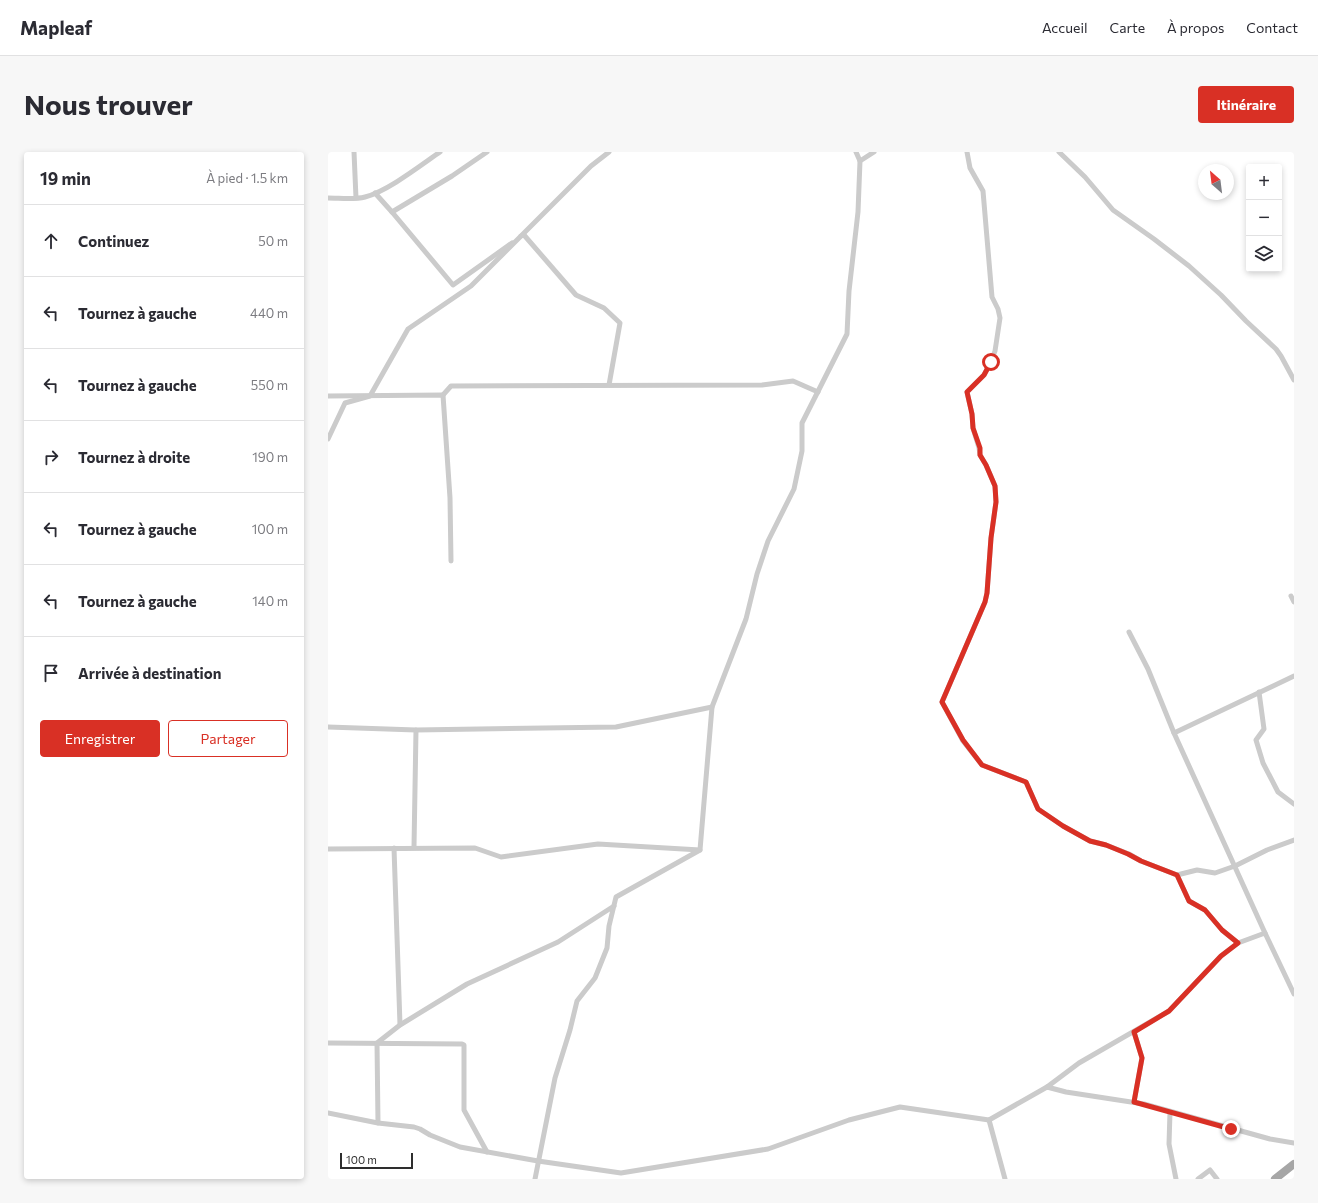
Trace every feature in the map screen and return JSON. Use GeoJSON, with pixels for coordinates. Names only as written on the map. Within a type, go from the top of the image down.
{"type":"FeatureCollection","features":[{"type":"Feature","properties":{"kind":"main road"},"geometry":{"type":"LineString","coordinates":[[1275,1179],[1293,1166]]}},
{"type":"Feature","properties":{"kind":"street"},"geometry":{"type":"LineString","coordinates":[[354,152],[356,198]]}},
{"type":"Feature","properties":{"kind":"street"},"geometry":{"type":"LineString","coordinates":[[328,198],[356,198],[365,197],[375,193],[399,180],[440,152]]}},
{"type":"Feature","properties":{"kind":"street"},"geometry":{"type":"LineString","coordinates":[[392,212],[452,176],[486,152]]}},
{"type":"Feature","properties":{"kind":"street"},"geometry":{"type":"LineString","coordinates":[[328,439],[345,403],[370,396],[408,329],[472,286],[591,166],[609,152]]}},
{"type":"Feature","properties":{"kind":"street"},"geometry":{"type":"LineString","coordinates":[[700,850],[712,707],[746,619],[757,574],[768,541],[794,489],[802,451],[802,423],[848,334],[849,291],[858,212],[860,161],[856,152]]}},
{"type":"Feature","properties":{"kind":"street"},"geometry":{"type":"LineString","coordinates":[[860,161],[874,152]]}},
{"type":"Feature","properties":{"kind":"street"},"geometry":{"type":"LineString","coordinates":[[967,152],[970,168],[983,191],[992,296],[1000,318],[995,351],[991,362],[984,375],[967,392],[972,414],[973,428],[980,448],[980,455],[995,486],[996,502],[985,602],[942,702],[971,753],[982,765],[1026,782],[1038,809],[1063,826],[1090,841],[1106,845],[1141,861],[1177,875],[1197,870],[1215,873],[1235,866],[1267,850],[1294,840]]}},
{"type":"Feature","properties":{"kind":"street"},"geometry":{"type":"LineString","coordinates":[[1059,152],[1085,177],[1113,210],[1189,266],[1221,295],[1276,349],[1294,380]]}},
{"type":"Feature","properties":{"kind":"street"},"geometry":{"type":"LineString","coordinates":[[375,193],[453,285],[524,235]]}},
{"type":"Feature","properties":{"kind":"street"},"geometry":{"type":"LineString","coordinates":[[524,235],[576,295],[604,308],[620,323],[609,385]]}},
{"type":"Feature","properties":{"kind":"street"},"geometry":{"type":"LineString","coordinates":[[328,396],[442,395],[451,386],[762,385],[793,381],[818,392]]}},
{"type":"Feature","properties":{"kind":"street"},"geometry":{"type":"LineString","coordinates":[[442,395],[450,498],[451,561]]}},
{"type":"Feature","properties":{"kind":"street"},"geometry":{"type":"LineString","coordinates":[[1291,596],[1294,602]]}},
{"type":"Feature","properties":{"kind":"street"},"geometry":{"type":"LineString","coordinates":[[1129,632],[1148,668],[1174,733],[1294,994]]}},
{"type":"Feature","properties":{"kind":"street"},"geometry":{"type":"LineString","coordinates":[[1174,733],[1294,676]]}},
{"type":"Feature","properties":{"kind":"street"},"geometry":{"type":"LineString","coordinates":[[1259,692],[1264,729],[1256,740],[1263,763],[1278,792],[1294,804]]}},
{"type":"Feature","properties":{"kind":"street"},"geometry":{"type":"LineString","coordinates":[[328,727],[416,730],[616,727],[712,707]]}},
{"type":"Feature","properties":{"kind":"street"},"geometry":{"type":"LineString","coordinates":[[414,847],[416,730]]}},
{"type":"Feature","properties":{"kind":"street"},"geometry":{"type":"LineString","coordinates":[[328,849],[414,847],[475,848],[501,857],[598,844],[700,850]]}},
{"type":"Feature","properties":{"kind":"street"},"geometry":{"type":"LineString","coordinates":[[394,848],[400,1025]]}},
{"type":"Feature","properties":{"kind":"street"},"geometry":{"type":"LineString","coordinates":[[535,1179],[555,1078],[570,1030],[576,1001],[596,978],[607,948],[609,926],[616,897],[700,850]]}},
{"type":"Feature","properties":{"kind":"street"},"geometry":{"type":"LineString","coordinates":[[1177,875],[1189,901],[1205,910],[1222,930],[1238,943]]}},
{"type":"Feature","properties":{"kind":"street"},"geometry":{"type":"LineString","coordinates":[[377,1043],[400,1025],[467,984],[558,942],[614,906]]}},
{"type":"Feature","properties":{"kind":"street"},"geometry":{"type":"LineString","coordinates":[[328,1113],[378,1123],[414,1127],[460,1147],[538,1161],[621,1173],[768,1149],[849,1120],[900,1108],[989,1120],[1046,1087],[1079,1063],[1169,1011],[1221,956],[1238,943],[1265,933]]}},
{"type":"Feature","properties":{"kind":"street"},"geometry":{"type":"LineString","coordinates":[[1134,1032],[1142,1058],[1134,1102]]}},
{"type":"Feature","properties":{"kind":"street"},"geometry":{"type":"LineString","coordinates":[[328,1043],[464,1045],[464,1110],[487,1152]]}},
{"type":"Feature","properties":{"kind":"street"},"geometry":{"type":"LineString","coordinates":[[377,1043],[378,1123]]}},
{"type":"Feature","properties":{"kind":"street"},"geometry":{"type":"LineString","coordinates":[[1046,1087],[1066,1092],[1134,1102],[1270,1139],[1294,1143]]}},
{"type":"Feature","properties":{"kind":"street"},"geometry":{"type":"LineString","coordinates":[[1170,1112],[1169,1144],[1176,1179]]}},
{"type":"Feature","properties":{"kind":"street"},"geometry":{"type":"LineString","coordinates":[[989,1120],[1005,1179]]}},
{"type":"Feature","properties":{"kind":"street"},"geometry":{"type":"LineString","coordinates":[[1198,1179],[1210,1170],[1217,1179]]}},
{"type":"Feature","properties":{"kind":"route"},"geometry":{"type":"LineString","coordinates":[[991,362],[984,375],[967,392],[972,414],[973,428],[980,448],[980,455],[995,486],[996,502],[991,538],[987,593],[985,602],[942,702],[971,753],[982,765],[1026,782],[1038,809],[1063,826],[1090,841],[1106,845],[1177,875],[1189,901],[1205,910],[1222,930],[1238,943],[1221,956],[1169,1011],[1134,1032],[1142,1058],[1134,1102],[1231,1129]]}}]}
